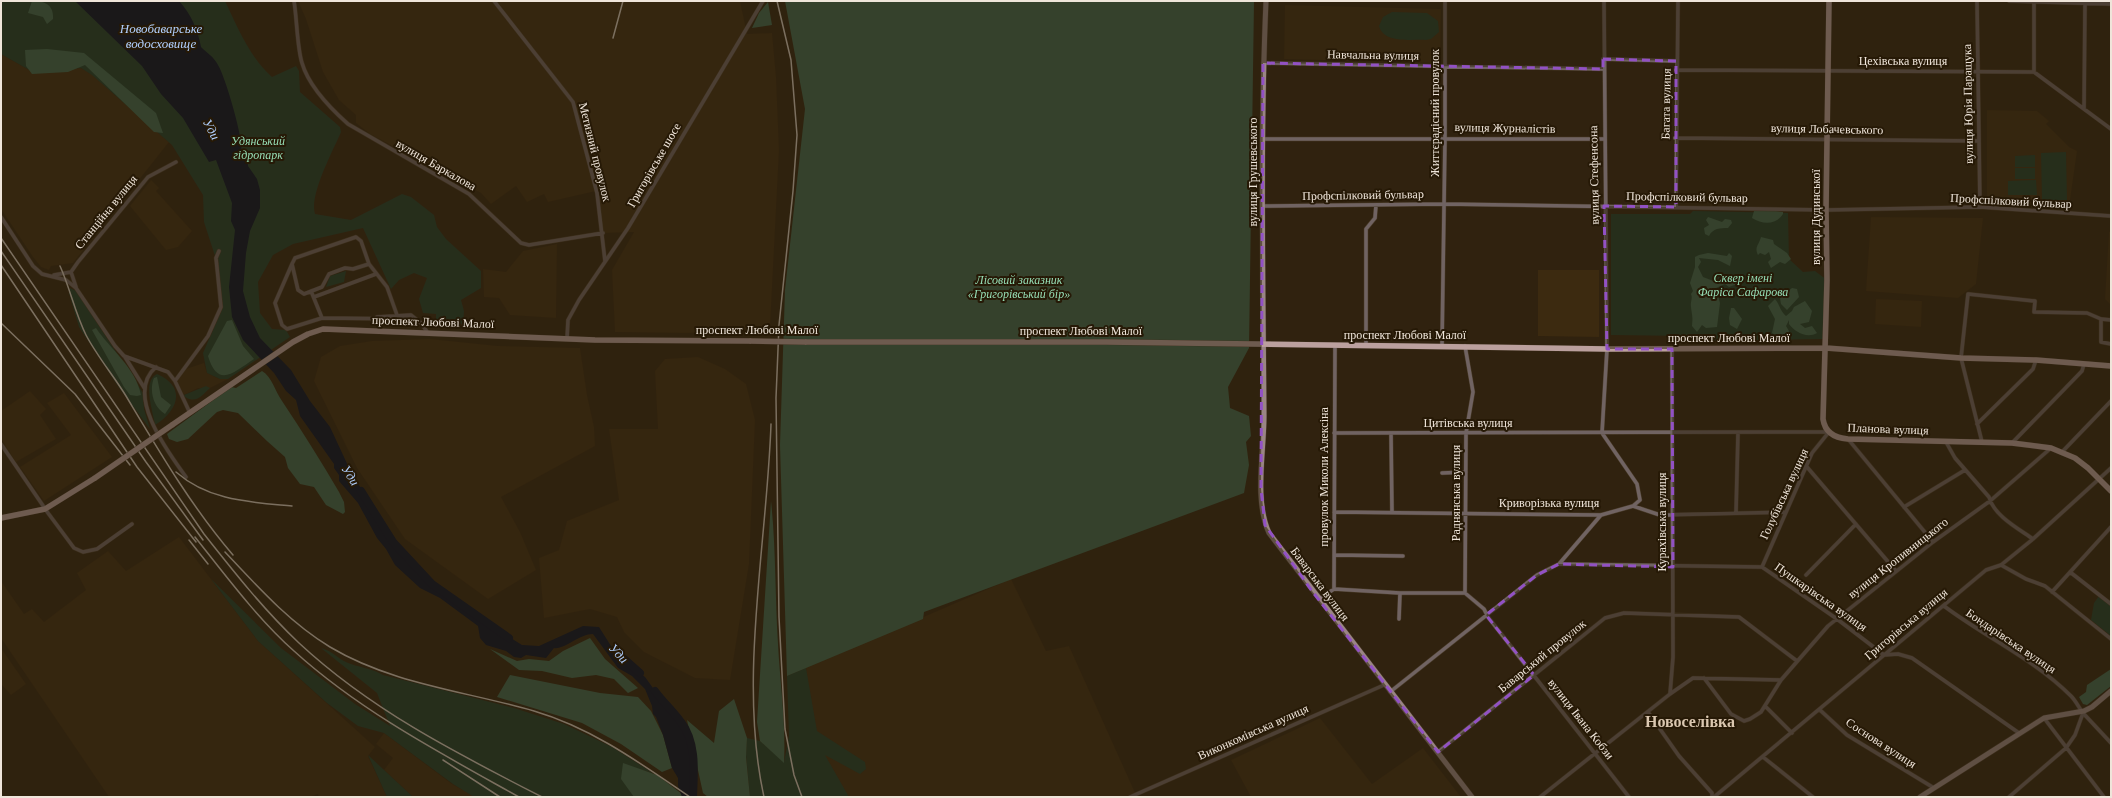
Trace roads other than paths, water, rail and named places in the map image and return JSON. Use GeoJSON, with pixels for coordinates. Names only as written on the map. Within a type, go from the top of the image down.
{"type":"FeatureCollection","features":[{"type":"Feature","properties":{"kind":"main road","name":"вулиця Дудинської"},"geometry":{"type":"LineString","coordinates":[[1828,432],[1824,425],[1823,419],[1826,348],[1829,1]]}},
{"type":"Feature","properties":{"kind":"main road","name":"проспект Любові Малої"},"geometry":{"type":"LineString","coordinates":[[45,509],[95,478],[293,342],[308,334],[331,328],[567,339],[804,342],[948,340],[1607,349],[1826,348],[1962,358],[2036,360],[2111,366]]}},
{"type":"Feature","properties":{"kind":"main road","name":"Планова вулиця"},"geometry":{"type":"LineString","coordinates":[[1828,432],[1835,437],[1848,439],[2012,443],[2051,448],[2062,452],[2088,468],[2111,492]]}},
{"type":"Feature","properties":{"kind":"main road"},"geometry":{"type":"LineString","coordinates":[[1,518],[45,509]]}},
{"type":"Feature","properties":{"kind":"street","name":"вулиця Баркалова"},"geometry":{"type":"LineString","coordinates":[[294,1],[302,63],[314,86],[332,109],[348,124],[469,194],[521,244],[530,245],[603,233]]}},
{"type":"Feature","properties":{"kind":"street","name":"Метизний провулок"},"geometry":{"type":"LineString","coordinates":[[494,1],[574,102],[597,193],[603,233],[605,261]]}},
{"type":"Feature","properties":{"kind":"street","name":"Григорівське шосе"},"geometry":{"type":"LineString","coordinates":[[567,339],[568,320],[579,300],[628,228],[763,1]]}},
{"type":"Feature","properties":{"kind":"street","name":"вулиця Грушевського"},"geometry":{"type":"LineString","coordinates":[[1263,344],[1262,139],[1263,63],[1266,1]]}},
{"type":"Feature","properties":{"kind":"street","name":"Життєрадісний провулок"},"geometry":{"type":"LineString","coordinates":[[1442,346],[1446,138],[1445,1]]}},
{"type":"Feature","properties":{"kind":"street","name":"вулиця Стефенсона"},"geometry":{"type":"LineString","coordinates":[[1602,433],[1607,349],[1604,206],[1604,1]]}},
{"type":"Feature","properties":{"kind":"street","name":"Багата вулиця"},"geometry":{"type":"LineString","coordinates":[[1676,207],[1675,138],[1678,1]]}},
{"type":"Feature","properties":{"kind":"street","name":"вулиця Юрія Паращука"},"geometry":{"type":"LineString","coordinates":[[1977,1],[1980,208]]}},
{"type":"Feature","properties":{"kind":"street"},"geometry":{"type":"LineString","coordinates":[[2009,1],[2111,4]]}},
{"type":"Feature","properties":{"kind":"street"},"geometry":{"type":"LineString","coordinates":[[2034,2],[2034,72],[2111,129]]}},
{"type":"Feature","properties":{"kind":"street"},"geometry":{"type":"LineString","coordinates":[[2084,4],[2084,109]]}},
{"type":"Feature","properties":{"kind":"street"},"geometry":{"type":"LineString","coordinates":[[1603,60],[1676,61]]}},
{"type":"Feature","properties":{"kind":"street","name":"Навчальна вулиця"},"geometry":{"type":"LineString","coordinates":[[1263,63],[1603,69]]}},
{"type":"Feature","properties":{"kind":"street","name":"Цехівська вулиця"},"geometry":{"type":"LineString","coordinates":[[1676,70],[2034,72]]}},
{"type":"Feature","properties":{"kind":"street","name":"вулиця Лобачевського"},"geometry":{"type":"LineString","coordinates":[[1675,138],[1979,140]]}},
{"type":"Feature","properties":{"kind":"street","name":"вулиця Журналістів"},"geometry":{"type":"LineString","coordinates":[[1262,139],[1604,139]]}},
{"type":"Feature","properties":{"kind":"street","name":"Станційна вулиця"},"geometry":{"type":"LineString","coordinates":[[71,272],[148,177],[176,162]]}},
{"type":"Feature","properties":{"kind":"street","name":"Профспілковий бульвар"},"geometry":{"type":"LineString","coordinates":[[1263,206],[1444,204],[1826,210],[1980,208],[2111,216]]}},
{"type":"Feature","properties":{"kind":"street"},"geometry":{"type":"LineString","coordinates":[[1366,346],[1366,229],[1376,218],[1376,205]]}},
{"type":"Feature","properties":{"kind":"street"},"geometry":{"type":"LineString","coordinates":[[1,217],[33,266],[42,274],[54,275],[71,272],[76,288],[115,346],[124,356],[145,389]]}},
{"type":"Feature","properties":{"kind":"street"},"geometry":{"type":"LineString","coordinates":[[397,315],[387,287],[369,264],[361,241],[356,237],[295,258],[275,303],[282,325],[287,329],[322,318],[408,319],[421,323]]}},
{"type":"Feature","properties":{"kind":"street"},"geometry":{"type":"LineString","coordinates":[[175,381],[208,336],[221,307],[216,258],[219,251]]}},
{"type":"Feature","properties":{"kind":"street"},"geometry":{"type":"LineString","coordinates":[[292,264],[298,290],[304,294],[322,287],[329,274],[345,268],[353,269],[369,264]]}},
{"type":"Feature","properties":{"kind":"street"},"geometry":{"type":"LineString","coordinates":[[314,297],[376,274]]}},
{"type":"Feature","properties":{"kind":"street"},"geometry":{"type":"LineString","coordinates":[[54,275],[66,280],[76,288]]}},
{"type":"Feature","properties":{"kind":"street"},"geometry":{"type":"LineString","coordinates":[[311,291],[322,318]]}},
{"type":"Feature","properties":{"kind":"street"},"geometry":{"type":"LineString","coordinates":[[1982,442],[1962,358],[1968,294],[2035,301],[2034,312],[2087,313],[2101,319],[2111,320]]}},
{"type":"Feature","properties":{"kind":"street"},"geometry":{"type":"LineString","coordinates":[[370,319],[397,315],[411,315],[421,323],[428,333]]}},
{"type":"Feature","properties":{"kind":"street"},"geometry":{"type":"LineString","coordinates":[[2101,319],[2101,342],[2111,344]]}},
{"type":"Feature","properties":{"kind":"street","name":"Баварська вулиця"},"geometry":{"type":"LineString","coordinates":[[1263,344],[1262,512],[1269,533],[1384,685],[1472,797]]}},
{"type":"Feature","properties":{"kind":"street","name":"провулок Миколи Алексіна"},"geometry":{"type":"LineString","coordinates":[[1334,589],[1335,346]]}},
{"type":"Feature","properties":{"kind":"street","name":"Раднянська вулиця"},"geometry":{"type":"LineString","coordinates":[[1465,346],[1472,392],[1466,433],[1466,593]]}},
{"type":"Feature","properties":{"kind":"street","name":"Курахівська вулиця"},"geometry":{"type":"LineString","coordinates":[[1670,694],[1673,677],[1672,349]]}},
{"type":"Feature","properties":{"kind":"street"},"geometry":{"type":"LineString","coordinates":[[124,356],[168,372],[175,381],[190,412]]}},
{"type":"Feature","properties":{"kind":"street"},"geometry":{"type":"LineString","coordinates":[[1977,424],[2032,369],[2036,360]]}},
{"type":"Feature","properties":{"kind":"street"},"geometry":{"type":"LineString","coordinates":[[2012,443],[2082,371],[2084,364]]}},
{"type":"Feature","properties":{"kind":"street"},"geometry":{"type":"LineString","coordinates":[[156,367],[146,378],[145,389],[148,412],[152,425],[186,477]]}},
{"type":"Feature","properties":{"kind":"street"},"geometry":{"type":"LineString","coordinates":[[2062,452],[2111,401]]}},
{"type":"Feature","properties":{"kind":"street","name":"Планова вулиця"},"geometry":{"type":"LineString","coordinates":[[1602,433],[1828,432]]}},
{"type":"Feature","properties":{"kind":"street","name":"Голубівська вулиця"},"geometry":{"type":"LineString","coordinates":[[1762,567],[1812,453],[1828,432]]}},
{"type":"Feature","properties":{"kind":"street","name":"Цитівська вулиця"},"geometry":{"type":"LineString","coordinates":[[1334,433],[1602,433]]}},
{"type":"Feature","properties":{"kind":"street"},"geometry":{"type":"LineString","coordinates":[[1391,433],[1392,512]]}},
{"type":"Feature","properties":{"kind":"street"},"geometry":{"type":"LineString","coordinates":[[1602,433],[1637,484],[1640,500],[1632,506]]}},
{"type":"Feature","properties":{"kind":"street"},"geometry":{"type":"LineString","coordinates":[[1736,513],[1738,433]]}},
{"type":"Feature","properties":{"kind":"street"},"geometry":{"type":"LineString","coordinates":[[1848,439],[1933,542]]}},
{"type":"Feature","properties":{"kind":"street"},"geometry":{"type":"LineString","coordinates":[[1946,442],[1965,470],[1990,501],[1991,505],[2008,521],[2033,539]]}},
{"type":"Feature","properties":{"kind":"street"},"geometry":{"type":"LineString","coordinates":[[1,444],[45,509],[74,548],[83,552],[97,549],[132,524]]}},
{"type":"Feature","properties":{"kind":"street","name":"вулиця Кропивницького"},"geometry":{"type":"LineString","coordinates":[[1765,706],[1770,695],[1781,680],[1837,619],[1933,542],[1990,501],[2051,448]]}},
{"type":"Feature","properties":{"kind":"street"},"geometry":{"type":"LineString","coordinates":[[1807,467],[1896,571]]}},
{"type":"Feature","properties":{"kind":"street","name":"Григорівська вулиця"},"geometry":{"type":"LineString","coordinates":[[1713,797],[1820,710],[1986,570],[2001,565],[2033,539],[2111,468]]}},
{"type":"Feature","properties":{"kind":"street"},"geometry":{"type":"LineString","coordinates":[[1904,507],[1965,470]]}},
{"type":"Feature","properties":{"kind":"street"},"geometry":{"type":"LineString","coordinates":[[1442,473],[1466,472]]}},
{"type":"Feature","properties":{"kind":"street"},"geometry":{"type":"LineString","coordinates":[[1632,506],[1660,515],[1786,512]]}},
{"type":"Feature","properties":{"kind":"street","name":"Криворізька вулиця"},"geometry":{"type":"LineString","coordinates":[[1334,512],[1466,512],[1601,515],[1632,506]]}},
{"type":"Feature","properties":{"kind":"street"},"geometry":{"type":"LineString","coordinates":[[1390,692],[1537,575],[1558,564],[1601,515]]}},
{"type":"Feature","properties":{"kind":"street"},"geometry":{"type":"LineString","coordinates":[[1806,575],[1856,524]]}},
{"type":"Feature","properties":{"kind":"street"},"geometry":{"type":"LineString","coordinates":[[2052,592],[2111,528]]}},
{"type":"Feature","properties":{"kind":"street"},"geometry":{"type":"LineString","coordinates":[[1334,555],[1403,556]]}},
{"type":"Feature","properties":{"kind":"street","name":"Пушкарівська вулиця"},"geometry":{"type":"LineString","coordinates":[[1558,564],[1673,567],[1762,567],[1837,619],[1884,655]]}},
{"type":"Feature","properties":{"kind":"street"},"geometry":{"type":"LineString","coordinates":[[2001,565],[2026,579],[2045,586],[2111,639]]}},
{"type":"Feature","properties":{"kind":"street"},"geometry":{"type":"LineString","coordinates":[[2070,572],[2111,604]]}},
{"type":"Feature","properties":{"kind":"street"},"geometry":{"type":"LineString","coordinates":[[1319,599],[1334,589],[1400,593],[1466,593]]}},
{"type":"Feature","properties":{"kind":"street"},"geometry":{"type":"LineString","coordinates":[[1399,619],[1400,593]]}},
{"type":"Feature","properties":{"kind":"street","name":"вулиця Івана Кобзи"},"geometry":{"type":"LineString","coordinates":[[1466,593],[1479,603],[1629,797]]}},
{"type":"Feature","properties":{"kind":"street","name":"Бондарівська вулиця"},"geometry":{"type":"LineString","coordinates":[[1944,606],[1965,622],[2033,664],[2071,696],[2083,712],[2111,743]]}},
{"type":"Feature","properties":{"kind":"street","name":"Баварський провулок"},"geometry":{"type":"LineString","coordinates":[[1438,752],[1605,618],[1613,614],[1624,613],[1739,617],[1798,661]]}},
{"type":"Feature","properties":{"kind":"street"},"geometry":{"type":"LineString","coordinates":[[1884,655],[1898,654],[1912,658],[2019,733]]}},
{"type":"Feature","properties":{"kind":"street"},"geometry":{"type":"LineString","coordinates":[[1540,797],[1594,753],[1693,678],[1781,680]]}},
{"type":"Feature","properties":{"kind":"street"},"geometry":{"type":"LineString","coordinates":[[1704,678],[1731,714],[1744,721],[1756,716],[1765,706],[1792,733]]}},
{"type":"Feature","properties":{"kind":"street","name":"Виконкомівська вулиця"},"geometry":{"type":"LineString","coordinates":[[1130,797],[1384,685]]}},
{"type":"Feature","properties":{"kind":"street"},"geometry":{"type":"LineString","coordinates":[[1920,797],[2044,718],[2053,715],[2083,712],[2092,707],[2111,691]]}},
{"type":"Feature","properties":{"kind":"street","name":"Соснова вулиця"},"geometry":{"type":"LineString","coordinates":[[1820,710],[1848,735],[1934,788]]}},
{"type":"Feature","properties":{"kind":"street"},"geometry":{"type":"LineString","coordinates":[[1648,712],[1679,756],[1712,793],[1713,797]]}},
{"type":"Feature","properties":{"kind":"street"},"geometry":{"type":"LineString","coordinates":[[2009,797],[2066,748],[2075,735],[2083,712]]}},
{"type":"Feature","properties":{"kind":"street"},"geometry":{"type":"LineString","coordinates":[[2044,718],[2104,797]]}},
{"type":"Feature","properties":{"kind":"street"},"geometry":{"type":"LineString","coordinates":[[1763,757],[1813,797]]}},
{"type":"Feature","properties":{"kind":"water","name":"Новобаварське водосховище"},"geometry":{"type":"Polygon","coordinates":[[[75,1],[179,1],[187,11],[198,34],[201,47],[210,55],[221,71],[240,134],[241,151],[248,162],[248,166],[257,179],[260,190],[260,208],[250,231],[246,253],[243,291],[250,317],[260,338],[291,370],[310,401],[330,427],[350,470],[385,529],[425,578],[446,597],[522,645],[539,646],[583,626],[599,627],[611,646],[622,658],[645,677],[687,735],[695,766],[693,797],[682,797],[678,786],[678,778],[672,768],[663,735],[656,717],[653,714],[652,706],[645,689],[632,676],[618,668],[593,634],[582,636],[562,647],[554,648],[546,658],[526,655],[521,658],[514,657],[506,651],[486,645],[480,638],[478,626],[440,598],[420,588],[395,565],[386,549],[377,538],[358,503],[339,481],[339,475],[334,468],[334,464],[300,416],[296,400],[286,391],[274,373],[243,340],[232,317],[229,287],[235,230],[231,221],[232,203],[216,160],[209,162],[183,118],[161,94],[142,66],[75,1]]]}},
{"type":"Feature","properties":{"kind":"waterway","name":"Уди"},"geometry":{"type":"LineString","coordinates":[[361,491],[393,542],[432,584],[509,638]]}},
{"type":"Feature","properties":{"kind":"waterway","name":"Уди"},"geometry":{"type":"LineString","coordinates":[[614,650],[640,673]]}},
{"type":"Feature","properties":{"kind":"waterway","name":"Уди"},"geometry":{"type":"LineString","coordinates":[[655,691],[681,722],[690,739],[693,758],[693,797]]}},
{"type":"Feature","properties":{"kind":"railway"},"geometry":{"type":"LineString","coordinates":[[613,38],[623,1]]}},
{"type":"Feature","properties":{"kind":"railway"},"geometry":{"type":"LineString","coordinates":[[777,1],[791,60],[797,135],[793,191],[779,325],[776,398],[779,617],[785,729],[794,775],[802,797]]}},
{"type":"Feature","properties":{"kind":"railway"},"geometry":{"type":"LineString","coordinates":[[1,238],[204,534],[250,590],[286,630],[327,667],[385,710],[446,747],[542,797]]}},
{"type":"Feature","properties":{"kind":"railway"},"geometry":{"type":"LineString","coordinates":[[1,251],[146,462],[203,540]]}},
{"type":"Feature","properties":{"kind":"railway"},"geometry":{"type":"LineString","coordinates":[[1,265],[137,467],[196,542]]}},
{"type":"Feature","properties":{"kind":"railway"},"geometry":{"type":"LineString","coordinates":[[60,266],[90,343],[126,396],[189,498],[233,555]]}},
{"type":"Feature","properties":{"kind":"railway"},"geometry":{"type":"LineString","coordinates":[[1,323],[75,394],[130,465]]}},
{"type":"Feature","properties":{"kind":"railway"},"geometry":{"type":"LineString","coordinates":[[764,797],[757,752],[754,706],[754,659],[756,612],[771,424]]}},
{"type":"Feature","properties":{"kind":"railway"},"geometry":{"type":"LineString","coordinates":[[176,472],[189,482],[216,494],[246,501],[292,506]]}},
{"type":"Feature","properties":{"kind":"railway"},"geometry":{"type":"LineString","coordinates":[[195,537],[267,625],[319,673],[374,712],[431,748],[519,797]]}},
{"type":"Feature","properties":{"kind":"railway"},"geometry":{"type":"LineString","coordinates":[[189,540],[208,564]]}},
{"type":"Feature","properties":{"kind":"railway"},"geometry":{"type":"LineString","coordinates":[[225,552],[287,615],[315,637],[354,660],[378,670],[404,678],[508,704],[555,718],[596,737],[634,759],[690,797]]}},
{"type":"Feature","properties":{"kind":"railway"},"geometry":{"type":"LineString","coordinates":[[443,760],[500,797]]}},
{"type":"Feature","properties":{"kind":"district","name":"Новоселівка"},"geometry":{"type":"Point","coordinates":[1690,721]}},
{"type":"Feature","properties":{"kind":"park label","name":"Удянський гідропарк"},"geometry":{"type":"Point","coordinates":[258,148]}},
{"type":"Feature","properties":{"kind":"park label","name":"Сквер імені Фаріса Сафарова"},"geometry":{"type":"Point","coordinates":[1743,285]}},
{"type":"Feature","properties":{"kind":"park label","name":"Лісовий заказник «Григорівський бір»"},"geometry":{"type":"Point","coordinates":[1019,287]}}]}
